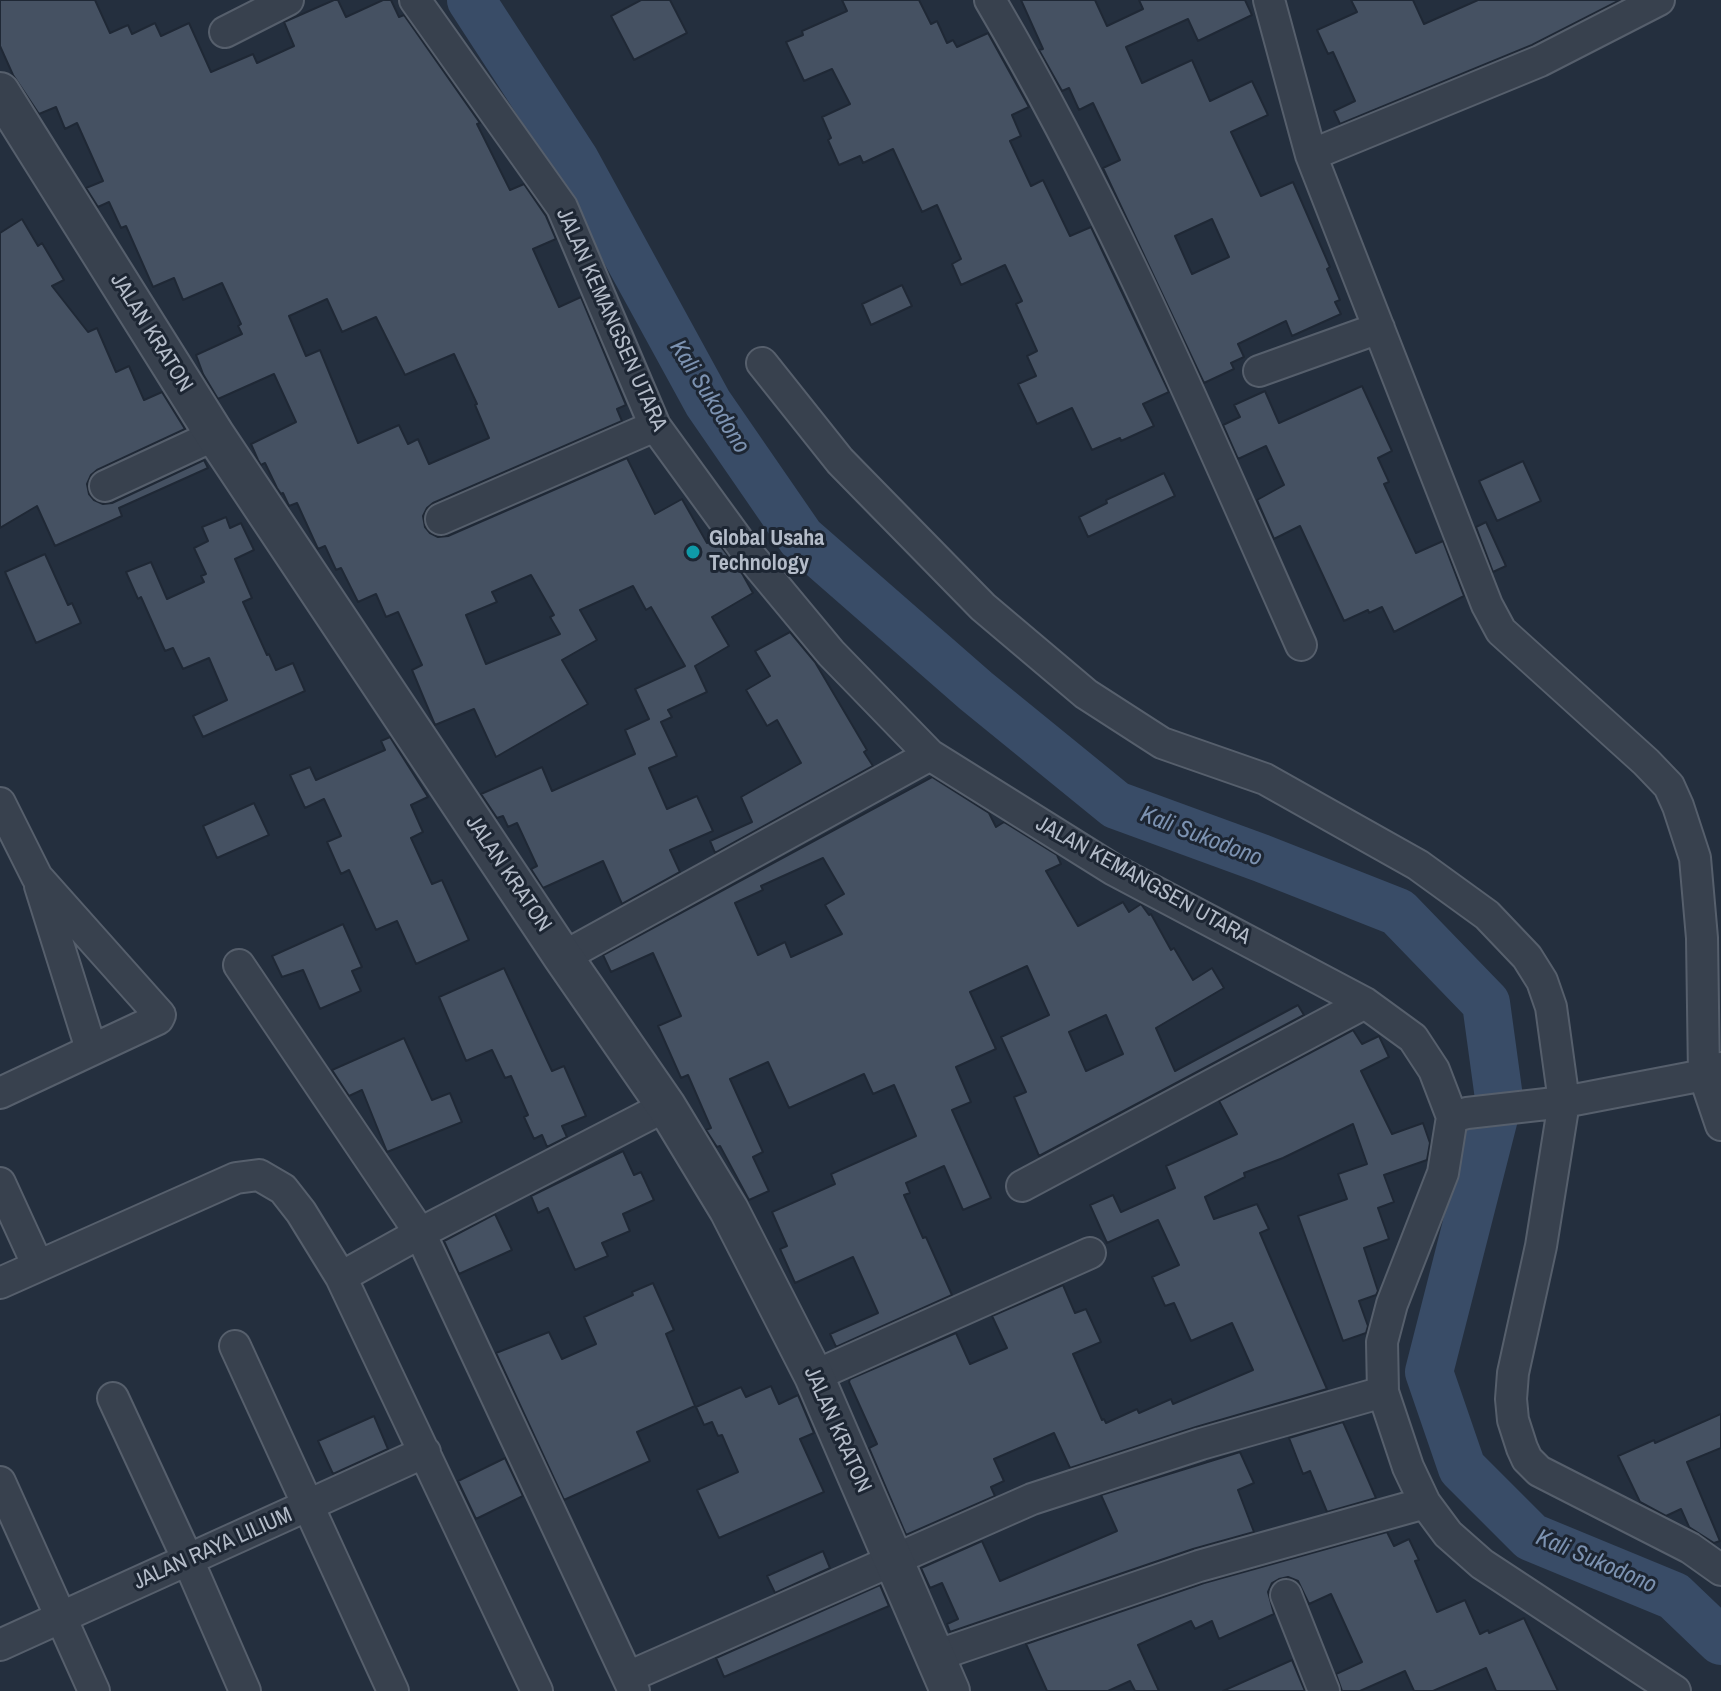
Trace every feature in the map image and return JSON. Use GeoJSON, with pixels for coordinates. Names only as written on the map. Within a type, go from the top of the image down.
{"type":"FeatureCollection","features":[{"type":"Feature","properties":{"kind":"street"},"geometry":{"type":"LineString","coordinates":[[225,32],[288,0]]}},
{"type":"Feature","properties":{"kind":"street","name":"JALAN KEMANGSEN UTARA"},"geometry":{"type":"LineString","coordinates":[[415,0],[562,207],[655,426],[743,547],[821,642],[930,755],[1114,870],[1365,1003],[1413,1038],[1459,1115]]}},
{"type":"Feature","properties":{"kind":"street"},"geometry":{"type":"LineString","coordinates":[[990,0],[1043,90],[1173,358],[1301,645]]}},
{"type":"Feature","properties":{"kind":"street"},"geometry":{"type":"LineString","coordinates":[[1269,0],[1311,155],[1477,581],[1501,631],[1669,786],[1695,858],[1713,1071],[1721,1125]]}},
{"type":"Feature","properties":{"kind":"street"},"geometry":{"type":"LineString","coordinates":[[1311,155],[1540,61],[1659,0]]}},
{"type":"Feature","properties":{"kind":"street","name":"JALAN KRATON"},"geometry":{"type":"LineString","coordinates":[[0,92],[215,435],[666,1106],[729,1210],[814,1376],[950,1691]]}},
{"type":"Feature","properties":{"kind":"street"},"geometry":{"type":"LineString","coordinates":[[1259,371],[1379,328]]}},
{"type":"Feature","properties":{"kind":"street"},"geometry":{"type":"LineString","coordinates":[[762,363],[840,461],[983,607],[1086,694],[1162,743],[1278,786],[1418,865],[1487,915],[1527,957],[1542,981],[1551,1007],[1555,1104],[1541,1246],[1513,1373],[1513,1420],[1527,1459],[1539,1471],[1690,1548],[1721,1570]]}},
{"type":"Feature","properties":{"kind":"street"},"geometry":{"type":"LineString","coordinates":[[441,519],[655,426]]}},
{"type":"Feature","properties":{"kind":"street"},"geometry":{"type":"LineString","coordinates":[[105,486],[215,435]]}},
{"type":"Feature","properties":{"kind":"street"},"geometry":{"type":"LineString","coordinates":[[563,957],[930,755]]}},
{"type":"Feature","properties":{"kind":"street"},"geometry":{"type":"LineString","coordinates":[[0,803],[37,877],[91,1049]]}},
{"type":"Feature","properties":{"kind":"street"},"geometry":{"type":"LineString","coordinates":[[0,1093],[156,1020],[160,1015],[37,877]]}},
{"type":"Feature","properties":{"kind":"street"},"geometry":{"type":"LineString","coordinates":[[239,965],[420,1233],[631,1684],[892,1559],[1032,1499],[1201,1444],[1383,1392]]}},
{"type":"Feature","properties":{"kind":"street"},"geometry":{"type":"LineString","coordinates":[[1022,1186],[1365,1003]]}},
{"type":"Feature","properties":{"kind":"street"},"geometry":{"type":"LineString","coordinates":[[1675,1691],[1482,1564],[1448,1534],[1425,1503],[1408,1467],[1383,1392],[1382,1342],[1392,1304],[1443,1173],[1459,1115],[1555,1104],[1713,1071]]}},
{"type":"Feature","properties":{"kind":"street"},"geometry":{"type":"LineString","coordinates":[[341,1277],[666,1106]]}},
{"type":"Feature","properties":{"kind":"street"},"geometry":{"type":"LineString","coordinates":[[0,1283],[236,1178],[259,1175],[283,1189],[341,1277],[537,1691]]}},
{"type":"Feature","properties":{"kind":"street"},"geometry":{"type":"LineString","coordinates":[[0,1183],[38,1266]]}},
{"type":"Feature","properties":{"kind":"street"},"geometry":{"type":"LineString","coordinates":[[814,1376],[1090,1253]]}},
{"type":"Feature","properties":{"kind":"street"},"geometry":{"type":"LineString","coordinates":[[235,1346],[393,1691]]}},
{"type":"Feature","properties":{"kind":"street"},"geometry":{"type":"LineString","coordinates":[[113,1398],[245,1691]]}},
{"type":"Feature","properties":{"kind":"street","name":"JALAN RAYA LILIUM"},"geometry":{"type":"LineString","coordinates":[[0,1645],[425,1452]]}},
{"type":"Feature","properties":{"kind":"street"},"geometry":{"type":"LineString","coordinates":[[0,1482],[94,1691]]}},
{"type":"Feature","properties":{"kind":"street"},"geometry":{"type":"LineString","coordinates":[[935,1656],[1199,1566],[1425,1503]]}},
{"type":"Feature","properties":{"kind":"street"},"geometry":{"type":"LineString","coordinates":[[1286,1595],[1324,1691]]}},
{"type":"Feature","properties":{"kind":"building"},"geometry":{"type":"Polygon","coordinates":[[[0,0],[95,0],[110,33],[128,25],[132,34],[155,23],[161,36],[189,23],[211,72],[253,54],[257,63],[294,46],[284,22],[334,0],[338,0],[346,17],[383,0],[391,0],[399,17],[404,15],[480,123],[477,124],[510,190],[524,184],[546,216],[556,239],[533,249],[559,307],[581,297],[626,405],[617,409],[622,421],[433,503],[423,516],[425,527],[438,537],[448,536],[627,458],[655,514],[682,499],[707,543],[715,539],[753,593],[712,617],[729,646],[695,666],[707,692],[668,710],[672,717],[661,722],[677,756],[649,768],[667,809],[697,796],[713,831],[670,850],[680,872],[622,904],[603,861],[543,888],[531,869],[537,866],[517,823],[508,827],[503,816],[497,818],[481,794],[542,767],[552,791],[635,754],[625,730],[649,719],[635,689],[685,666],[651,607],[646,610],[633,586],[580,610],[597,640],[562,660],[588,704],[496,757],[474,709],[435,725],[412,670],[422,665],[398,612],[386,617],[376,594],[358,602],[341,568],[336,570],[325,546],[318,549],[297,503],[289,506],[265,463],[261,465],[258,460],[251,444],[296,422],[274,374],[218,399],[203,374],[196,355],[242,334],[238,326],[241,324],[222,283],[183,300],[174,278],[153,287],[126,226],[121,228],[109,202],[98,207],[86,188],[103,181],[77,123],[65,129],[56,107],[39,114],[13,75],[0,46],[0,0]],[[327,299],[289,316],[306,356],[320,350],[358,443],[399,425],[408,444],[418,439],[429,464],[489,438],[454,354],[405,375],[376,317],[342,332],[327,299]],[[531,575],[492,592],[497,602],[466,615],[486,664],[560,634],[550,617],[554,615],[531,575]]]}},
{"type":"Feature","properties":{"kind":"building"},"geometry":{"type":"Polygon","coordinates":[[[641,0],[670,0],[687,33],[634,60],[611,16],[641,0]]]}},
{"type":"Feature","properties":{"kind":"building"},"geometry":{"type":"Polygon","coordinates":[[[842,0],[919,0],[931,24],[937,21],[947,43],[953,40],[957,47],[988,33],[1029,107],[1012,115],[1021,136],[1010,141],[1031,186],[1043,180],[1070,236],[1091,227],[1169,392],[1143,404],[1154,426],[1092,450],[1072,408],[1037,424],[1018,384],[1036,376],[1027,356],[1037,351],[1016,304],[1022,301],[1005,265],[961,285],[952,264],[961,259],[937,205],[922,212],[893,149],[863,163],[860,156],[839,165],[822,117],[850,104],[832,69],[804,81],[786,42],[803,35],[802,31],[847,11],[842,0]]]}},
{"type":"Feature","properties":{"kind":"building"},"geometry":{"type":"Polygon","coordinates":[[[1021,0],[1095,0],[1107,26],[1143,9],[1139,0],[1245,0],[1252,15],[1198,41],[1188,19],[1126,47],[1142,83],[1192,60],[1210,101],[1252,81],[1268,115],[1231,132],[1261,196],[1293,182],[1330,267],[1327,269],[1340,300],[1335,302],[1341,314],[1292,336],[1286,321],[1238,344],[1244,357],[1231,363],[1234,369],[1204,383],[1103,168],[1120,160],[1093,103],[1079,110],[1069,88],[1062,91],[1039,50],[1043,49],[1021,0]],[[1212,219],[1175,236],[1192,274],[1229,257],[1212,219]]]}},
{"type":"Feature","properties":{"kind":"building"},"geometry":{"type":"Polygon","coordinates":[[[1351,0],[1413,0],[1424,24],[1478,0],[1620,0],[1532,45],[1340,124],[1334,111],[1355,101],[1333,52],[1328,54],[1317,30],[1357,12],[1351,0]]]}},
{"type":"Feature","properties":{"kind":"building"},"geometry":{"type":"Polygon","coordinates":[[[22,219],[38,246],[42,243],[64,280],[52,286],[88,332],[97,328],[116,372],[129,366],[144,400],[162,392],[185,429],[97,470],[87,484],[89,494],[103,504],[112,503],[204,460],[208,468],[119,508],[122,516],[55,546],[37,506],[0,528],[0,233],[22,219]]]}},
{"type":"Feature","properties":{"kind":"building"},"geometry":{"type":"Polygon","coordinates":[[[902,285],[912,306],[871,325],[862,304],[902,285]]]}},
{"type":"Feature","properties":{"kind":"building"},"geometry":{"type":"Polygon","coordinates":[[[1362,386],[1392,451],[1378,458],[1389,482],[1384,484],[1416,553],[1443,541],[1464,596],[1394,632],[1382,607],[1344,621],[1300,526],[1274,539],[1257,500],[1284,485],[1266,446],[1238,459],[1223,425],[1240,417],[1234,405],[1265,391],[1279,423],[1362,386]]]}},
{"type":"Feature","properties":{"kind":"building"},"geometry":{"type":"Polygon","coordinates":[[[1523,461],[1541,501],[1497,521],[1479,481],[1523,461]]]}},
{"type":"Feature","properties":{"kind":"building"},"geometry":{"type":"Polygon","coordinates":[[[1164,473],[1175,496],[1088,537],[1079,517],[1107,503],[1106,500],[1164,473]]]}},
{"type":"Feature","properties":{"kind":"building"},"geometry":{"type":"Polygon","coordinates":[[[226,517],[230,528],[241,523],[254,550],[235,559],[252,598],[243,602],[267,655],[276,670],[293,663],[305,691],[203,737],[193,716],[227,700],[209,658],[183,669],[173,648],[165,651],[126,572],[151,562],[167,599],[204,582],[201,576],[206,574],[194,548],[208,541],[202,527],[226,517]]]}},
{"type":"Feature","properties":{"kind":"building"},"geometry":{"type":"Polygon","coordinates":[[[1486,522],[1506,566],[1493,572],[1476,527],[1486,522]]]}},
{"type":"Feature","properties":{"kind":"building"},"geometry":{"type":"Polygon","coordinates":[[[45,554],[68,605],[72,603],[81,623],[36,643],[5,572],[45,554]]]}},
{"type":"Feature","properties":{"kind":"building"},"geometry":{"type":"Polygon","coordinates":[[[790,632],[815,662],[867,750],[864,752],[873,766],[715,853],[710,841],[752,822],[741,797],[801,763],[777,720],[767,726],[746,690],[770,676],[755,651],[790,632]]]}},
{"type":"Feature","properties":{"kind":"building"},"geometry":{"type":"Polygon","coordinates":[[[390,737],[428,797],[411,805],[423,832],[411,838],[432,884],[442,880],[469,940],[416,964],[397,921],[376,930],[349,870],[341,874],[327,842],[341,836],[324,799],[305,808],[290,775],[310,767],[316,780],[385,750],[381,741],[390,737]]]}},
{"type":"Feature","properties":{"kind":"building"},"geometry":{"type":"Polygon","coordinates":[[[932,777],[989,813],[996,827],[1004,822],[1057,855],[1061,864],[1046,871],[1078,926],[1123,902],[1129,912],[1141,904],[1151,914],[1171,950],[1174,948],[1193,980],[1212,968],[1224,988],[1156,1028],[1175,1071],[1298,1005],[1304,1015],[1039,1156],[1014,1097],[1026,1092],[1001,1037],[1049,1015],[1027,966],[970,992],[996,1049],[956,1067],[971,1102],[952,1110],[991,1198],[963,1210],[944,1166],[906,1183],[910,1193],[904,1195],[952,1295],[836,1347],[830,1334],[878,1313],[853,1257],[795,1283],[780,1249],[787,1246],[772,1212],[835,1184],[831,1174],[916,1136],[894,1085],[873,1094],[864,1074],[789,1108],[768,1062],[730,1079],[763,1152],[753,1157],[769,1191],[749,1200],[720,1146],[717,1147],[706,1130],[711,1128],[688,1075],[681,1078],[658,1026],[681,1016],[653,953],[611,972],[603,955],[932,777]],[[823,858],[761,886],[763,890],[735,903],[758,955],[785,942],[791,957],[842,934],[825,905],[844,894],[823,858]],[[1106,1015],[1069,1032],[1086,1071],[1123,1054],[1106,1015]]]}},
{"type":"Feature","properties":{"kind":"building"},"geometry":{"type":"Polygon","coordinates":[[[254,803],[269,835],[217,858],[203,826],[254,803]]]}},
{"type":"Feature","properties":{"kind":"building"},"geometry":{"type":"Polygon","coordinates":[[[343,924],[362,967],[352,971],[361,991],[320,1009],[303,970],[282,977],[272,956],[343,924]]]}},
{"type":"Feature","properties":{"kind":"building"},"geometry":{"type":"Polygon","coordinates":[[[504,968],[552,1071],[564,1066],[586,1116],[562,1126],[567,1137],[547,1147],[542,1135],[534,1139],[524,1117],[528,1115],[511,1076],[505,1078],[492,1050],[466,1061],[439,997],[504,968]]]}},
{"type":"Feature","properties":{"kind":"building"},"geometry":{"type":"Polygon","coordinates":[[[1353,1030],[1362,1044],[1379,1036],[1389,1057],[1361,1071],[1392,1134],[1423,1123],[1430,1143],[1427,1160],[1384,1175],[1394,1202],[1378,1208],[1389,1239],[1364,1248],[1378,1291],[1376,1295],[1359,1301],[1368,1326],[1366,1333],[1343,1341],[1298,1216],[1347,1199],[1338,1174],[1367,1164],[1353,1124],[1244,1173],[1245,1177],[1205,1197],[1214,1219],[1257,1204],[1269,1229],[1260,1233],[1327,1389],[1070,1468],[1054,1433],[994,1459],[1004,1481],[991,1487],[995,1496],[906,1535],[869,1448],[877,1444],[850,1379],[956,1333],[970,1364],[1007,1348],[992,1316],[1063,1285],[1075,1313],[1086,1309],[1101,1342],[1073,1354],[1106,1423],[1171,1399],[1173,1404],[1253,1370],[1232,1323],[1191,1341],[1174,1303],[1165,1306],[1152,1277],[1179,1265],[1158,1220],[1107,1243],[1090,1205],[1113,1195],[1121,1212],[1175,1188],[1166,1166],[1237,1134],[1219,1101],[1353,1030]]]}},
{"type":"Feature","properties":{"kind":"building"},"geometry":{"type":"Polygon","coordinates":[[[404,1038],[432,1100],[450,1093],[462,1122],[387,1152],[362,1090],[349,1096],[332,1070],[404,1038]]]}},
{"type":"Feature","properties":{"kind":"building"},"geometry":{"type":"Polygon","coordinates":[[[623,1151],[634,1175],[641,1172],[654,1200],[623,1214],[630,1231],[602,1243],[608,1256],[575,1270],[548,1208],[538,1213],[531,1196],[623,1151]]]}},
{"type":"Feature","properties":{"kind":"building"},"geometry":{"type":"Polygon","coordinates":[[[495,1214],[512,1250],[459,1274],[444,1241],[495,1214]]]}},
{"type":"Feature","properties":{"kind":"building"},"geometry":{"type":"Polygon","coordinates":[[[653,1283],[674,1330],[666,1334],[695,1406],[637,1432],[650,1461],[564,1500],[496,1353],[549,1332],[562,1359],[596,1344],[584,1317],[653,1283]]]}},
{"type":"Feature","properties":{"kind":"building"},"geometry":{"type":"Polygon","coordinates":[[[771,1386],[779,1404],[798,1395],[814,1433],[800,1439],[824,1492],[719,1538],[697,1490],[738,1472],[722,1435],[718,1436],[712,1422],[704,1425],[696,1407],[741,1387],[746,1397],[771,1386]]]}},
{"type":"Feature","properties":{"kind":"building"},"geometry":{"type":"Polygon","coordinates":[[[1721,1414],[1721,1448],[1687,1462],[1720,1541],[1714,1543],[1689,1527],[1681,1509],[1666,1516],[1640,1502],[1618,1456],[1721,1414]]]}},
{"type":"Feature","properties":{"kind":"building"},"geometry":{"type":"Polygon","coordinates":[[[374,1416],[388,1449],[333,1474],[318,1441],[374,1416]]]}},
{"type":"Feature","properties":{"kind":"building"},"geometry":{"type":"Polygon","coordinates":[[[1343,1422],[1376,1498],[1327,1512],[1310,1471],[1303,1474],[1289,1438],[1343,1422]]]}},
{"type":"Feature","properties":{"kind":"building"},"geometry":{"type":"Polygon","coordinates":[[[1240,1452],[1254,1483],[1238,1490],[1254,1532],[1193,1549],[950,1632],[947,1624],[958,1619],[942,1583],[930,1588],[921,1568],[982,1541],[1000,1581],[1117,1531],[1101,1495],[1240,1452]]]}},
{"type":"Feature","properties":{"kind":"building"},"geometry":{"type":"Polygon","coordinates":[[[505,1458],[523,1496],[476,1519],[458,1481],[505,1458]]]}},
{"type":"Feature","properties":{"kind":"building"},"geometry":{"type":"Polygon","coordinates":[[[1387,1532],[1394,1546],[1409,1539],[1437,1612],[1465,1600],[1480,1634],[1524,1618],[1558,1691],[1496,1691],[1486,1668],[1433,1691],[1414,1691],[1405,1671],[1360,1691],[1342,1691],[1336,1674],[1362,1662],[1331,1594],[1309,1604],[1298,1581],[1288,1577],[1272,1583],[1268,1592],[1274,1614],[1219,1639],[1212,1621],[1195,1629],[1191,1621],[1138,1645],[1159,1691],[1135,1691],[1130,1681],[1108,1691],[1047,1691],[1026,1644],[1204,1583],[1387,1532]]]}},
{"type":"Feature","properties":{"kind":"building"},"geometry":{"type":"Polygon","coordinates":[[[823,1551],[830,1568],[775,1593],[767,1576],[823,1551]]]}},
{"type":"Feature","properties":{"kind":"building"},"geometry":{"type":"Polygon","coordinates":[[[880,1585],[889,1606],[724,1677],[716,1658],[880,1585]]]}},
{"type":"Feature","properties":{"kind":"building"},"geometry":{"type":"Polygon","coordinates":[[[1292,1660],[1305,1691],[1223,1691],[1292,1660]]]}},
{"type":"Feature","properties":{"kind":"waterway","name":"Kali Sukodono"},"geometry":{"type":"LineString","coordinates":[[471,0],[575,160],[708,403],[801,538],[976,691],[1116,805],[1398,912],[1486,1003],[1499,1098],[1429,1372],[1462,1468],[1531,1537],[1674,1596],[1721,1641]]}},
{"type":"Feature","properties":{"kind":"place","name":"Global Usaha Technology"},"geometry":{"type":"Point","coordinates":[693,552]}}]}
